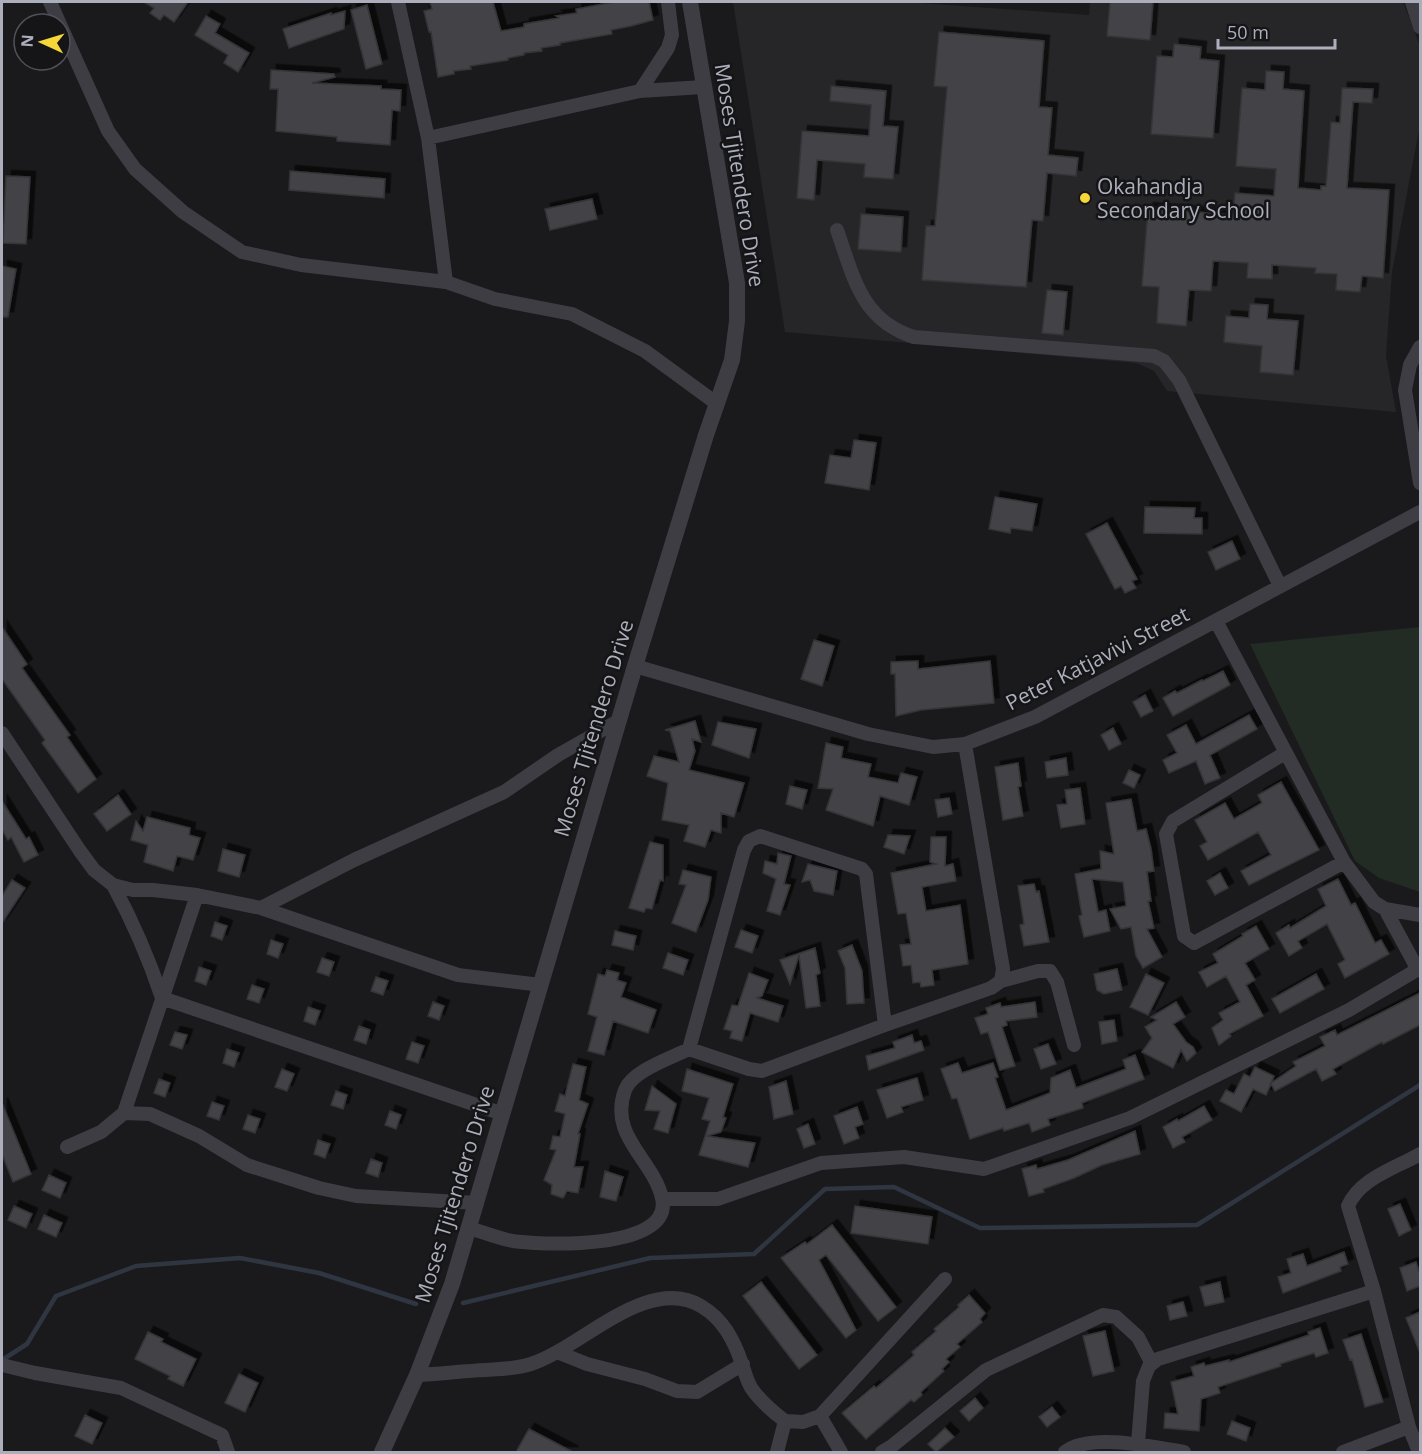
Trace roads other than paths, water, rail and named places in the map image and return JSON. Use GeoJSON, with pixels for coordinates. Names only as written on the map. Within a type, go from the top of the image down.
{"type":"FeatureCollection","features":[{"type":"Feature","properties":{"kind":"street"},"geometry":{"type":"LineString","coordinates":[[50,2],[108,131],[135,169],[183,212],[242,252],[301,265],[446,282],[495,300],[572,314],[645,351],[716,403]]}},
{"type":"Feature","properties":{"kind":"street"},"geometry":{"type":"LineString","coordinates":[[398,2],[429,138],[446,282]]}},
{"type":"Feature","properties":{"kind":"street"},"geometry":{"type":"LineString","coordinates":[[640,91],[668,48],[672,35],[668,2]]}},
{"type":"Feature","properties":{"kind":"street","name":"Moses Tjitendero Drive"},"geometry":{"type":"LineString","coordinates":[[382,1452],[417,1375],[452,1284],[618,721],[716,403],[732,360],[737,321],[737,283],[690,2]]}},
{"type":"Feature","properties":{"kind":"street"},"geometry":{"type":"LineString","coordinates":[[1412,2],[1420,27]]}},
{"type":"Feature","properties":{"kind":"street"},"geometry":{"type":"LineString","coordinates":[[429,138],[640,91],[704,87]]}},
{"type":"Feature","properties":{"kind":"street"},"geometry":{"type":"LineString","coordinates":[[837,230],[861,295],[881,322],[900,333],[914,337],[1154,356],[1164,362],[1179,380],[1280,586]]}},
{"type":"Feature","properties":{"kind":"street"},"geometry":{"type":"LineString","coordinates":[[1420,347],[1410,365],[1405,390],[1420,483]]}},
{"type":"Feature","properties":{"kind":"street","name":"Peter Katjavivi Street"},"geometry":{"type":"LineString","coordinates":[[635,666],[868,734],[933,747],[965,744],[1035,717],[1420,512]]}},
{"type":"Feature","properties":{"kind":"street"},"geometry":{"type":"LineString","coordinates":[[1216,621],[1344,862],[1374,902],[1385,909],[1420,915]]}},
{"type":"Feature","properties":{"kind":"street"},"geometry":{"type":"LineString","coordinates":[[261,908],[354,860],[504,792],[558,755],[618,721]]}},
{"type":"Feature","properties":{"kind":"street"},"geometry":{"type":"LineString","coordinates":[[2,733],[80,851],[94,870],[113,885],[148,956],[162,998]]}},
{"type":"Feature","properties":{"kind":"street"},"geometry":{"type":"LineString","coordinates":[[965,744],[1003,969],[1001,981]]}},
{"type":"Feature","properties":{"kind":"street"},"geometry":{"type":"LineString","coordinates":[[1285,753],[1173,821],[1168,828],[1166,834],[1184,936],[1194,943],[1344,862]]}},
{"type":"Feature","properties":{"kind":"street"},"geometry":{"type":"LineString","coordinates":[[689,1049],[744,850],[749,841],[760,836],[862,869],[866,874],[885,1025]]}},
{"type":"Feature","properties":{"kind":"street"},"geometry":{"type":"LineString","coordinates":[[113,885],[133,890],[197,895],[261,908],[458,975],[541,985]]}},
{"type":"Feature","properties":{"kind":"street"},"geometry":{"type":"LineString","coordinates":[[67,1147],[101,1132],[124,1113],[197,895]]}},
{"type":"Feature","properties":{"kind":"street"},"geometry":{"type":"LineString","coordinates":[[663,1199],[718,1199],[821,1163],[904,1157],[984,1169],[1130,1118],[1349,1010],[1419,969],[1385,909]]}},
{"type":"Feature","properties":{"kind":"street"},"geometry":{"type":"LineString","coordinates":[[469,1228],[509,1240],[565,1245],[638,1234],[652,1226],[662,1215],[663,1199],[654,1177],[631,1144],[622,1125],[625,1089],[636,1075],[689,1049],[762,1071],[991,988],[1001,981],[1038,971],[1050,971],[1057,982],[1074,1045]]}},
{"type":"Feature","properties":{"kind":"street"},"geometry":{"type":"LineString","coordinates":[[162,998],[503,1114]]}},
{"type":"Feature","properties":{"kind":"street"},"geometry":{"type":"LineString","coordinates":[[124,1113],[150,1114],[200,1136],[247,1165],[319,1188],[356,1196],[477,1203]]}},
{"type":"Feature","properties":{"kind":"street"},"geometry":{"type":"LineString","coordinates":[[1419,1452],[1409,1427],[1374,1291],[1348,1206],[1352,1197],[1363,1185],[1420,1154]]}},
{"type":"Feature","properties":{"kind":"street"},"geometry":{"type":"LineString","coordinates":[[417,1375],[512,1370],[557,1352],[646,1301],[670,1297],[699,1305],[720,1320],[737,1348],[751,1388],[772,1411],[785,1421],[803,1422],[820,1416],[945,1279]]}},
{"type":"Feature","properties":{"kind":"street"},"geometry":{"type":"LineString","coordinates":[[1138,1443],[1143,1381],[1149,1366],[1158,1359],[1374,1291]]}},
{"type":"Feature","properties":{"kind":"street"},"geometry":{"type":"LineString","coordinates":[[882,1452],[986,1370],[1103,1315],[1116,1317],[1138,1337],[1152,1364]]}},
{"type":"Feature","properties":{"kind":"street"},"geometry":{"type":"LineString","coordinates":[[557,1352],[587,1364],[645,1378],[677,1391],[697,1392],[742,1364]]}},
{"type":"Feature","properties":{"kind":"street"},"geometry":{"type":"LineString","coordinates":[[2,1365],[120,1388],[222,1436],[228,1452]]}},
{"type":"Feature","properties":{"kind":"street"},"geometry":{"type":"LineString","coordinates":[[820,1416],[841,1452]]}},
{"type":"Feature","properties":{"kind":"street"},"geometry":{"type":"LineString","coordinates":[[777,1452],[785,1421]]}},
{"type":"Feature","properties":{"kind":"street"},"geometry":{"type":"LineString","coordinates":[[1343,1452],[1409,1427]]}},
{"type":"Feature","properties":{"kind":"street"},"geometry":{"type":"LineString","coordinates":[[1065,1452],[1073,1445],[1085,1443],[1138,1443],[1184,1452]]}},
{"type":"Feature","properties":{"kind":"waterway"},"geometry":{"type":"LineString","coordinates":[[463,1303],[650,1258],[754,1254],[825,1189],[894,1187],[980,1228],[1197,1225],[1420,1085]]}},
{"type":"Feature","properties":{"kind":"waterway"},"geometry":{"type":"LineString","coordinates":[[2,1360],[27,1344],[56,1296],[136,1266],[240,1258],[319,1273],[416,1304]]}},
{"type":"Feature","properties":{"kind":"place","name":"Okahandja Secondary School"},"geometry":{"type":"Point","coordinates":[1085,198]}}]}
